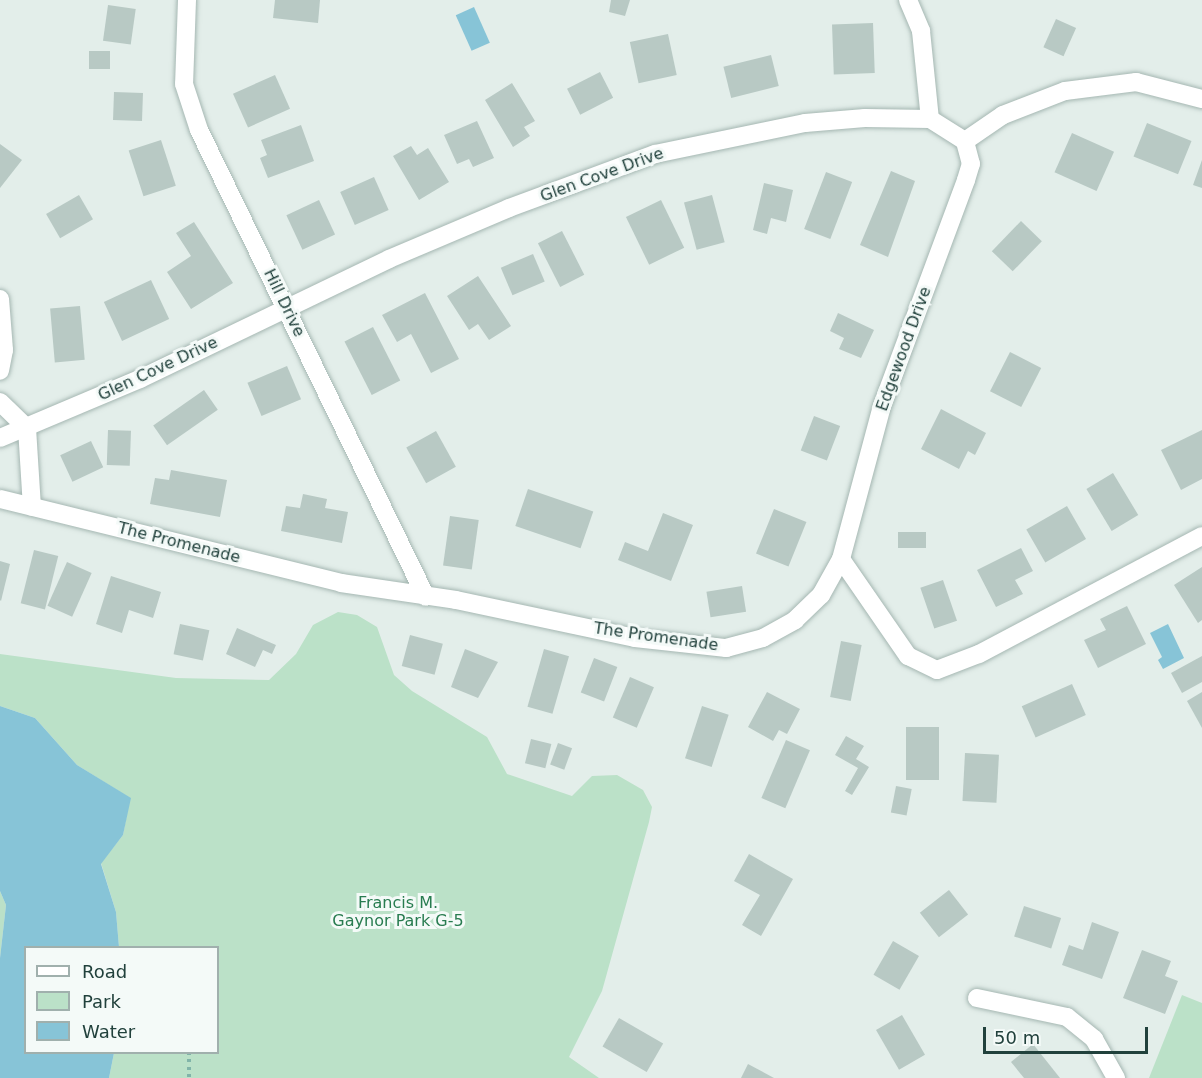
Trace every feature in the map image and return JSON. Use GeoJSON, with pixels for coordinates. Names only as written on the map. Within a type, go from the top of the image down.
{"type":"FeatureCollection","features":[{"type":"Feature","properties":{"kind":"street","name":"Hill Drive"},"geometry":{"type":"LineString","coordinates":[[187,0],[183,51],[187,93],[199,130],[426,597]]}},
{"type":"Feature","properties":{"kind":"street"},"geometry":{"type":"LineString","coordinates":[[908,0],[921,32],[930,119],[965,141],[1002,115],[1065,91],[1136,82],[1202,99]]}},
{"type":"Feature","properties":{"kind":"street","name":"Glen Cove Drive"},"geometry":{"type":"LineString","coordinates":[[0,438],[140,379],[287,308],[509,208],[655,154],[805,123],[865,117],[930,119]]}},
{"type":"Feature","properties":{"kind":"street","name":"Edgewood Drive"},"geometry":{"type":"LineString","coordinates":[[842,559],[882,406],[968,172],[965,141]]}},
{"type":"Feature","properties":{"kind":"street"},"geometry":{"type":"LineString","coordinates":[[0,299],[4,350],[0,371]]}},
{"type":"Feature","properties":{"kind":"street"},"geometry":{"type":"LineString","coordinates":[[0,402],[27,428],[33,507]]}},
{"type":"Feature","properties":{"kind":"street","name":"The Promenade"},"geometry":{"type":"LineString","coordinates":[[0,499],[341,584],[426,597],[635,638],[726,648],[763,638],[795,620],[821,595],[842,559]]}},
{"type":"Feature","properties":{"kind":"street"},"geometry":{"type":"LineString","coordinates":[[842,559],[908,656],[937,670],[979,654],[1202,536]]}},
{"type":"Feature","properties":{"kind":"street"},"geometry":{"type":"LineString","coordinates":[[977,998],[1067,1017],[1094,1039],[1116,1078]]}},
{"type":"Feature","properties":{"kind":"path"},"geometry":{"type":"LineString","coordinates":[[189,1054],[189,1078]]}},
{"type":"Feature","properties":{"kind":"green space","name":"Francis M. Gaynor Park G-5"},"geometry":{"type":"Polygon","coordinates":[[[338,612],[357,615],[377,627],[394,675],[412,691],[487,737],[507,774],[572,796],[592,776],[617,775],[643,790],[652,807],[649,822],[602,991],[569,1057],[599,1078],[109,1078],[114,1054],[219,1054],[219,946],[119,946],[116,912],[101,863],[123,835],[130,798],[77,765],[35,718],[0,706],[0,654],[176,678],[269,680],[296,654],[313,625],[338,612]]]}},
{"type":"Feature","properties":{"kind":"green space"},"geometry":{"type":"Polygon","coordinates":[[[0,891],[6,905],[0,958],[0,891]]]}},
{"type":"Feature","properties":{"kind":"green space"},"geometry":{"type":"Polygon","coordinates":[[[1182,995],[1202,1003],[1202,1078],[1149,1078],[1182,995]]]}},
{"type":"Feature","properties":{"kind":"water"},"geometry":{"type":"Polygon","coordinates":[[[474,7],[490,43],[472,51],[456,15],[474,7]]]}},
{"type":"Feature","properties":{"kind":"water"},"geometry":{"type":"Polygon","coordinates":[[[1168,624],[1184,658],[1163,669],[1158,660],[1162,657],[1150,633],[1168,624]]]}},
{"type":"Feature","properties":{"kind":"water"},"geometry":{"type":"Polygon","coordinates":[[[0,706],[35,718],[77,765],[131,798],[123,835],[101,864],[116,912],[119,946],[24,946],[24,1054],[114,1054],[109,1078],[0,1078],[0,958],[6,905],[0,891],[0,706]]]}},
{"type":"Feature","properties":{"kind":"building"},"geometry":{"type":"Polygon","coordinates":[[[275,0],[320,0],[318,23],[273,18],[275,0]]]}},
{"type":"Feature","properties":{"kind":"building"},"geometry":{"type":"Polygon","coordinates":[[[611,0],[630,0],[625,16],[609,12],[611,0]]]}},
{"type":"Feature","properties":{"kind":"building"},"geometry":{"type":"Polygon","coordinates":[[[108,5],[136,9],[131,45],[103,41],[108,5]]]}},
{"type":"Feature","properties":{"kind":"building"},"geometry":{"type":"Polygon","coordinates":[[[1056,19],[1076,28],[1063,56],[1043,47],[1056,19]]]}},
{"type":"Feature","properties":{"kind":"building"},"geometry":{"type":"Polygon","coordinates":[[[873,23],[875,73],[834,74],[832,24],[873,23]]]}},
{"type":"Feature","properties":{"kind":"building"},"geometry":{"type":"Polygon","coordinates":[[[668,34],[677,75],[639,83],[630,42],[668,34]]]}},
{"type":"Feature","properties":{"kind":"building"},"geometry":{"type":"Polygon","coordinates":[[[89,51],[110,51],[110,69],[89,69],[89,51]]]}},
{"type":"Feature","properties":{"kind":"building"},"geometry":{"type":"Polygon","coordinates":[[[771,55],[779,86],[731,98],[723,67],[771,55]]]}},
{"type":"Feature","properties":{"kind":"building"},"geometry":{"type":"Polygon","coordinates":[[[600,72],[613,98],[580,115],[567,89],[600,72]]]}},
{"type":"Feature","properties":{"kind":"building"},"geometry":{"type":"Polygon","coordinates":[[[275,75],[290,109],[248,128],[233,94],[275,75]]]}},
{"type":"Feature","properties":{"kind":"building"},"geometry":{"type":"Polygon","coordinates":[[[512,83],[535,121],[524,127],[530,136],[513,147],[485,100],[512,83]]]}},
{"type":"Feature","properties":{"kind":"building"},"geometry":{"type":"Polygon","coordinates":[[[114,92],[143,93],[142,121],[113,120],[114,92]]]}},
{"type":"Feature","properties":{"kind":"building"},"geometry":{"type":"Polygon","coordinates":[[[477,121],[494,158],[473,167],[469,159],[457,164],[444,135],[477,121]]]}},
{"type":"Feature","properties":{"kind":"building"},"geometry":{"type":"Polygon","coordinates":[[[1147,123],[1192,141],[1178,174],[1134,156],[1147,123]]]}},
{"type":"Feature","properties":{"kind":"building"},"geometry":{"type":"Polygon","coordinates":[[[301,125],[314,161],[268,178],[260,158],[267,155],[261,140],[301,125]]]}},
{"type":"Feature","properties":{"kind":"building"},"geometry":{"type":"Polygon","coordinates":[[[1072,133],[1114,152],[1097,191],[1055,172],[1072,133]]]}},
{"type":"Feature","properties":{"kind":"building"},"geometry":{"type":"Polygon","coordinates":[[[161,140],[176,186],[143,196],[129,151],[161,140]]]}},
{"type":"Feature","properties":{"kind":"building"},"geometry":{"type":"Polygon","coordinates":[[[0,144],[22,160],[0,188],[0,144]]]}},
{"type":"Feature","properties":{"kind":"building"},"geometry":{"type":"Polygon","coordinates":[[[411,146],[417,155],[428,148],[449,182],[419,200],[393,156],[411,146]]]}},
{"type":"Feature","properties":{"kind":"building"},"geometry":{"type":"Polygon","coordinates":[[[1202,160],[1202,188],[1193,185],[1202,160]]]}},
{"type":"Feature","properties":{"kind":"building"},"geometry":{"type":"Polygon","coordinates":[[[891,171],[915,181],[888,257],[860,245],[891,171]]]}},
{"type":"Feature","properties":{"kind":"building"},"geometry":{"type":"Polygon","coordinates":[[[826,172],[852,182],[830,239],[804,229],[826,172]]]}},
{"type":"Feature","properties":{"kind":"building"},"geometry":{"type":"Polygon","coordinates":[[[374,177],[389,210],[355,225],[340,192],[374,177]]]}},
{"type":"Feature","properties":{"kind":"building"},"geometry":{"type":"Polygon","coordinates":[[[764,183],[793,190],[786,222],[771,218],[767,234],[753,230],[764,183]]]}},
{"type":"Feature","properties":{"kind":"building"},"geometry":{"type":"Polygon","coordinates":[[[79,195],[93,219],[60,238],[46,214],[79,195]]]}},
{"type":"Feature","properties":{"kind":"building"},"geometry":{"type":"Polygon","coordinates":[[[712,195],[725,242],[697,250],[684,203],[712,195]]]}},
{"type":"Feature","properties":{"kind":"building"},"geometry":{"type":"Polygon","coordinates":[[[319,200],[335,234],[302,250],[286,215],[319,200]]]}},
{"type":"Feature","properties":{"kind":"building"},"geometry":{"type":"Polygon","coordinates":[[[661,200],[684,248],[649,265],[626,217],[661,200]]]}},
{"type":"Feature","properties":{"kind":"building"},"geometry":{"type":"Polygon","coordinates":[[[1021,221],[1042,241],[1013,271],[992,251],[1021,221]]]}},
{"type":"Feature","properties":{"kind":"building"},"geometry":{"type":"Polygon","coordinates":[[[194,222],[233,283],[191,309],[167,272],[191,256],[176,233],[194,222]]]}},
{"type":"Feature","properties":{"kind":"building"},"geometry":{"type":"Polygon","coordinates":[[[562,231],[584,275],[560,287],[538,243],[562,231]]]}},
{"type":"Feature","properties":{"kind":"building"},"geometry":{"type":"Polygon","coordinates":[[[533,254],[545,282],[513,295],[501,268],[533,254]]]}},
{"type":"Feature","properties":{"kind":"building"},"geometry":{"type":"Polygon","coordinates":[[[478,276],[511,326],[489,340],[478,324],[469,330],[447,296],[478,276]]]}},
{"type":"Feature","properties":{"kind":"building"},"geometry":{"type":"Polygon","coordinates":[[[151,280],[169,319],[122,341],[104,302],[151,280]]]}},
{"type":"Feature","properties":{"kind":"building"},"geometry":{"type":"Polygon","coordinates":[[[425,293],[459,359],[431,373],[411,334],[397,342],[382,315],[425,293]]]}},
{"type":"Feature","properties":{"kind":"building"},"geometry":{"type":"Polygon","coordinates":[[[80,306],[85,360],[55,362],[50,309],[80,306]]]}},
{"type":"Feature","properties":{"kind":"building"},"geometry":{"type":"Polygon","coordinates":[[[838,313],[874,330],[861,358],[839,349],[844,338],[830,331],[838,313]]]}},
{"type":"Feature","properties":{"kind":"building"},"geometry":{"type":"Polygon","coordinates":[[[373,327],[400,380],[372,395],[344,342],[373,327]]]}},
{"type":"Feature","properties":{"kind":"building"},"geometry":{"type":"Polygon","coordinates":[[[1010,352],[1041,368],[1021,407],[990,391],[1010,352]]]}},
{"type":"Feature","properties":{"kind":"building"},"geometry":{"type":"Polygon","coordinates":[[[287,366],[301,399],[261,416],[247,383],[287,366]]]}},
{"type":"Feature","properties":{"kind":"building"},"geometry":{"type":"Polygon","coordinates":[[[204,390],[218,410],[167,445],[153,426],[204,390]]]}},
{"type":"Feature","properties":{"kind":"building"},"geometry":{"type":"Polygon","coordinates":[[[941,409],[986,433],[975,455],[968,451],[959,469],[921,449],[941,409]]]}},
{"type":"Feature","properties":{"kind":"building"},"geometry":{"type":"Polygon","coordinates":[[[814,416],[840,426],[827,461],[801,451],[814,416]]]}},
{"type":"Feature","properties":{"kind":"building"},"geometry":{"type":"Polygon","coordinates":[[[108,430],[131,431],[130,466],[107,465],[108,430]]]}},
{"type":"Feature","properties":{"kind":"building"},"geometry":{"type":"Polygon","coordinates":[[[1202,430],[1202,479],[1181,490],[1161,450],[1202,430]]]}},
{"type":"Feature","properties":{"kind":"building"},"geometry":{"type":"Polygon","coordinates":[[[436,431],[456,467],[426,483],[406,447],[436,431]]]}},
{"type":"Feature","properties":{"kind":"building"},"geometry":{"type":"Polygon","coordinates":[[[91,441],[103,467],[72,482],[60,455],[91,441]]]}},
{"type":"Feature","properties":{"kind":"building"},"geometry":{"type":"Polygon","coordinates":[[[171,470],[227,480],[220,517],[150,504],[155,478],[169,480],[171,470]]]}},
{"type":"Feature","properties":{"kind":"building"},"geometry":{"type":"Polygon","coordinates":[[[1113,473],[1138,515],[1112,531],[1086,489],[1113,473]]]}},
{"type":"Feature","properties":{"kind":"building"},"geometry":{"type":"Polygon","coordinates":[[[528,489],[593,511],[581,548],[515,526],[528,489]]]}},
{"type":"Feature","properties":{"kind":"building"},"geometry":{"type":"Polygon","coordinates":[[[303,494],[327,499],[325,508],[348,512],[342,543],[281,531],[286,506],[300,508],[303,494]]]}},
{"type":"Feature","properties":{"kind":"building"},"geometry":{"type":"Polygon","coordinates":[[[1067,506],[1086,539],[1045,562],[1026,530],[1067,506]]]}},
{"type":"Feature","properties":{"kind":"building"},"geometry":{"type":"Polygon","coordinates":[[[774,509],[806,522],[788,567],[756,554],[774,509]]]}},
{"type":"Feature","properties":{"kind":"building"},"geometry":{"type":"Polygon","coordinates":[[[663,513],[693,525],[671,581],[618,560],[625,542],[648,551],[663,513]]]}},
{"type":"Feature","properties":{"kind":"building"},"geometry":{"type":"Polygon","coordinates":[[[450,516],[479,520],[472,570],[443,566],[450,516]]]}},
{"type":"Feature","properties":{"kind":"building"},"geometry":{"type":"Polygon","coordinates":[[[898,532],[926,532],[926,548],[898,548],[898,532]]]}},
{"type":"Feature","properties":{"kind":"building"},"geometry":{"type":"Polygon","coordinates":[[[1021,548],[1033,571],[1015,580],[1023,594],[996,607],[977,570],[1021,548]]]}},
{"type":"Feature","properties":{"kind":"building"},"geometry":{"type":"Polygon","coordinates":[[[34,550],[58,556],[45,609],[21,603],[34,550]]]}},
{"type":"Feature","properties":{"kind":"building"},"geometry":{"type":"Polygon","coordinates":[[[0,561],[10,564],[1,601],[0,600],[0,561]]]}},
{"type":"Feature","properties":{"kind":"building"},"geometry":{"type":"Polygon","coordinates":[[[67,562],[92,573],[72,617],[47,606],[67,562]]]}},
{"type":"Feature","properties":{"kind":"building"},"geometry":{"type":"Polygon","coordinates":[[[1202,567],[1202,620],[1198,623],[1174,585],[1202,567]]]}},
{"type":"Feature","properties":{"kind":"building"},"geometry":{"type":"Polygon","coordinates":[[[111,576],[161,592],[153,618],[129,610],[122,633],[96,624],[111,576]]]}},
{"type":"Feature","properties":{"kind":"building"},"geometry":{"type":"Polygon","coordinates":[[[943,580],[957,621],[934,628],[920,588],[943,580]]]}},
{"type":"Feature","properties":{"kind":"building"},"geometry":{"type":"Polygon","coordinates":[[[742,586],[746,612],[711,617],[706,592],[742,586]]]}},
{"type":"Feature","properties":{"kind":"building"},"geometry":{"type":"Polygon","coordinates":[[[1127,606],[1146,644],[1098,668],[1084,640],[1106,630],[1100,619],[1127,606]]]}},
{"type":"Feature","properties":{"kind":"building"},"geometry":{"type":"Polygon","coordinates":[[[180,624],[209,630],[203,661],[174,654],[180,624]]]}},
{"type":"Feature","properties":{"kind":"building"},"geometry":{"type":"Polygon","coordinates":[[[237,628],[276,645],[272,654],[263,650],[255,667],[226,654],[237,628]]]}},
{"type":"Feature","properties":{"kind":"building"},"geometry":{"type":"Polygon","coordinates":[[[410,635],[443,644],[435,675],[402,666],[410,635]]]}},
{"type":"Feature","properties":{"kind":"building"},"geometry":{"type":"Polygon","coordinates":[[[841,641],[862,645],[851,701],[830,697],[841,641]]]}},
{"type":"Feature","properties":{"kind":"building"},"geometry":{"type":"Polygon","coordinates":[[[465,649],[498,662],[478,698],[451,687],[465,649]]]}},
{"type":"Feature","properties":{"kind":"building"},"geometry":{"type":"Polygon","coordinates":[[[544,649],[569,656],[552,714],[527,707],[544,649]]]}},
{"type":"Feature","properties":{"kind":"building"},"geometry":{"type":"Polygon","coordinates":[[[1202,656],[1202,682],[1182,693],[1171,673],[1202,656]]]}},
{"type":"Feature","properties":{"kind":"building"},"geometry":{"type":"Polygon","coordinates":[[[594,658],[617,667],[604,702],[581,693],[594,658]]]}},
{"type":"Feature","properties":{"kind":"building"},"geometry":{"type":"Polygon","coordinates":[[[630,677],[654,687],[637,728],[613,718],[630,677]]]}},
{"type":"Feature","properties":{"kind":"building"},"geometry":{"type":"Polygon","coordinates":[[[1072,684],[1086,715],[1036,737],[1022,706],[1072,684]]]}},
{"type":"Feature","properties":{"kind":"building"},"geometry":{"type":"Polygon","coordinates":[[[767,692],[800,709],[787,734],[779,730],[773,741],[748,727],[767,692]]]}},
{"type":"Feature","properties":{"kind":"building"},"geometry":{"type":"Polygon","coordinates":[[[1202,692],[1202,728],[1187,701],[1202,692]]]}},
{"type":"Feature","properties":{"kind":"building"},"geometry":{"type":"Polygon","coordinates":[[[702,706],[729,715],[712,767],[685,758],[702,706]]]}},
{"type":"Feature","properties":{"kind":"building"},"geometry":{"type":"Polygon","coordinates":[[[906,727],[939,727],[939,780],[906,780],[906,727]]]}},
{"type":"Feature","properties":{"kind":"building"},"geometry":{"type":"Polygon","coordinates":[[[846,736],[864,746],[856,759],[869,767],[852,795],[845,791],[858,768],[835,755],[846,736]]]}},
{"type":"Feature","properties":{"kind":"building"},"geometry":{"type":"Polygon","coordinates":[[[531,739],[551,744],[545,768],[525,763],[531,739]]]}},
{"type":"Feature","properties":{"kind":"building"},"geometry":{"type":"Polygon","coordinates":[[[786,740],[810,750],[785,808],[761,798],[786,740]]]}},
{"type":"Feature","properties":{"kind":"building"},"geometry":{"type":"Polygon","coordinates":[[[558,743],[572,748],[564,770],[550,765],[558,743]]]}},
{"type":"Feature","properties":{"kind":"building"},"geometry":{"type":"Polygon","coordinates":[[[965,753],[999,755],[996,803],[962,801],[965,753]]]}},
{"type":"Feature","properties":{"kind":"building"},"geometry":{"type":"Polygon","coordinates":[[[896,786],[912,789],[907,816],[891,813],[896,786]]]}},
{"type":"Feature","properties":{"kind":"building"},"geometry":{"type":"Polygon","coordinates":[[[749,854],[793,879],[761,936],[742,925],[760,895],[734,881],[749,854]]]}},
{"type":"Feature","properties":{"kind":"building"},"geometry":{"type":"Polygon","coordinates":[[[949,890],[968,914],[939,937],[920,913],[949,890]]]}},
{"type":"Feature","properties":{"kind":"building"},"geometry":{"type":"Polygon","coordinates":[[[1024,906],[1061,918],[1051,948],[1014,936],[1024,906]]]}},
{"type":"Feature","properties":{"kind":"building"},"geometry":{"type":"Polygon","coordinates":[[[1092,922],[1119,932],[1102,979],[1062,965],[1069,945],[1083,950],[1092,922]]]}},
{"type":"Feature","properties":{"kind":"building"},"geometry":{"type":"Polygon","coordinates":[[[893,941],[919,956],[899,990],[874,975],[893,941]]]}},
{"type":"Feature","properties":{"kind":"building"},"geometry":{"type":"Polygon","coordinates":[[[1142,950],[1171,961],[1165,976],[1178,981],[1165,1014],[1123,998],[1142,950]]]}},
{"type":"Feature","properties":{"kind":"building"},"geometry":{"type":"Polygon","coordinates":[[[902,1015],[925,1055],[899,1070],[876,1030],[902,1015]]]}},
{"type":"Feature","properties":{"kind":"building"},"geometry":{"type":"Polygon","coordinates":[[[619,1018],[663,1044],[647,1072],[603,1047],[619,1018]]]}},
{"type":"Feature","properties":{"kind":"building"},"geometry":{"type":"Polygon","coordinates":[[[1033,1044],[1060,1078],[1024,1078],[1011,1062],[1033,1044]]]}},
{"type":"Feature","properties":{"kind":"building"},"geometry":{"type":"Polygon","coordinates":[[[748,1064],[774,1078],[741,1078],[748,1064]]]}}]}
